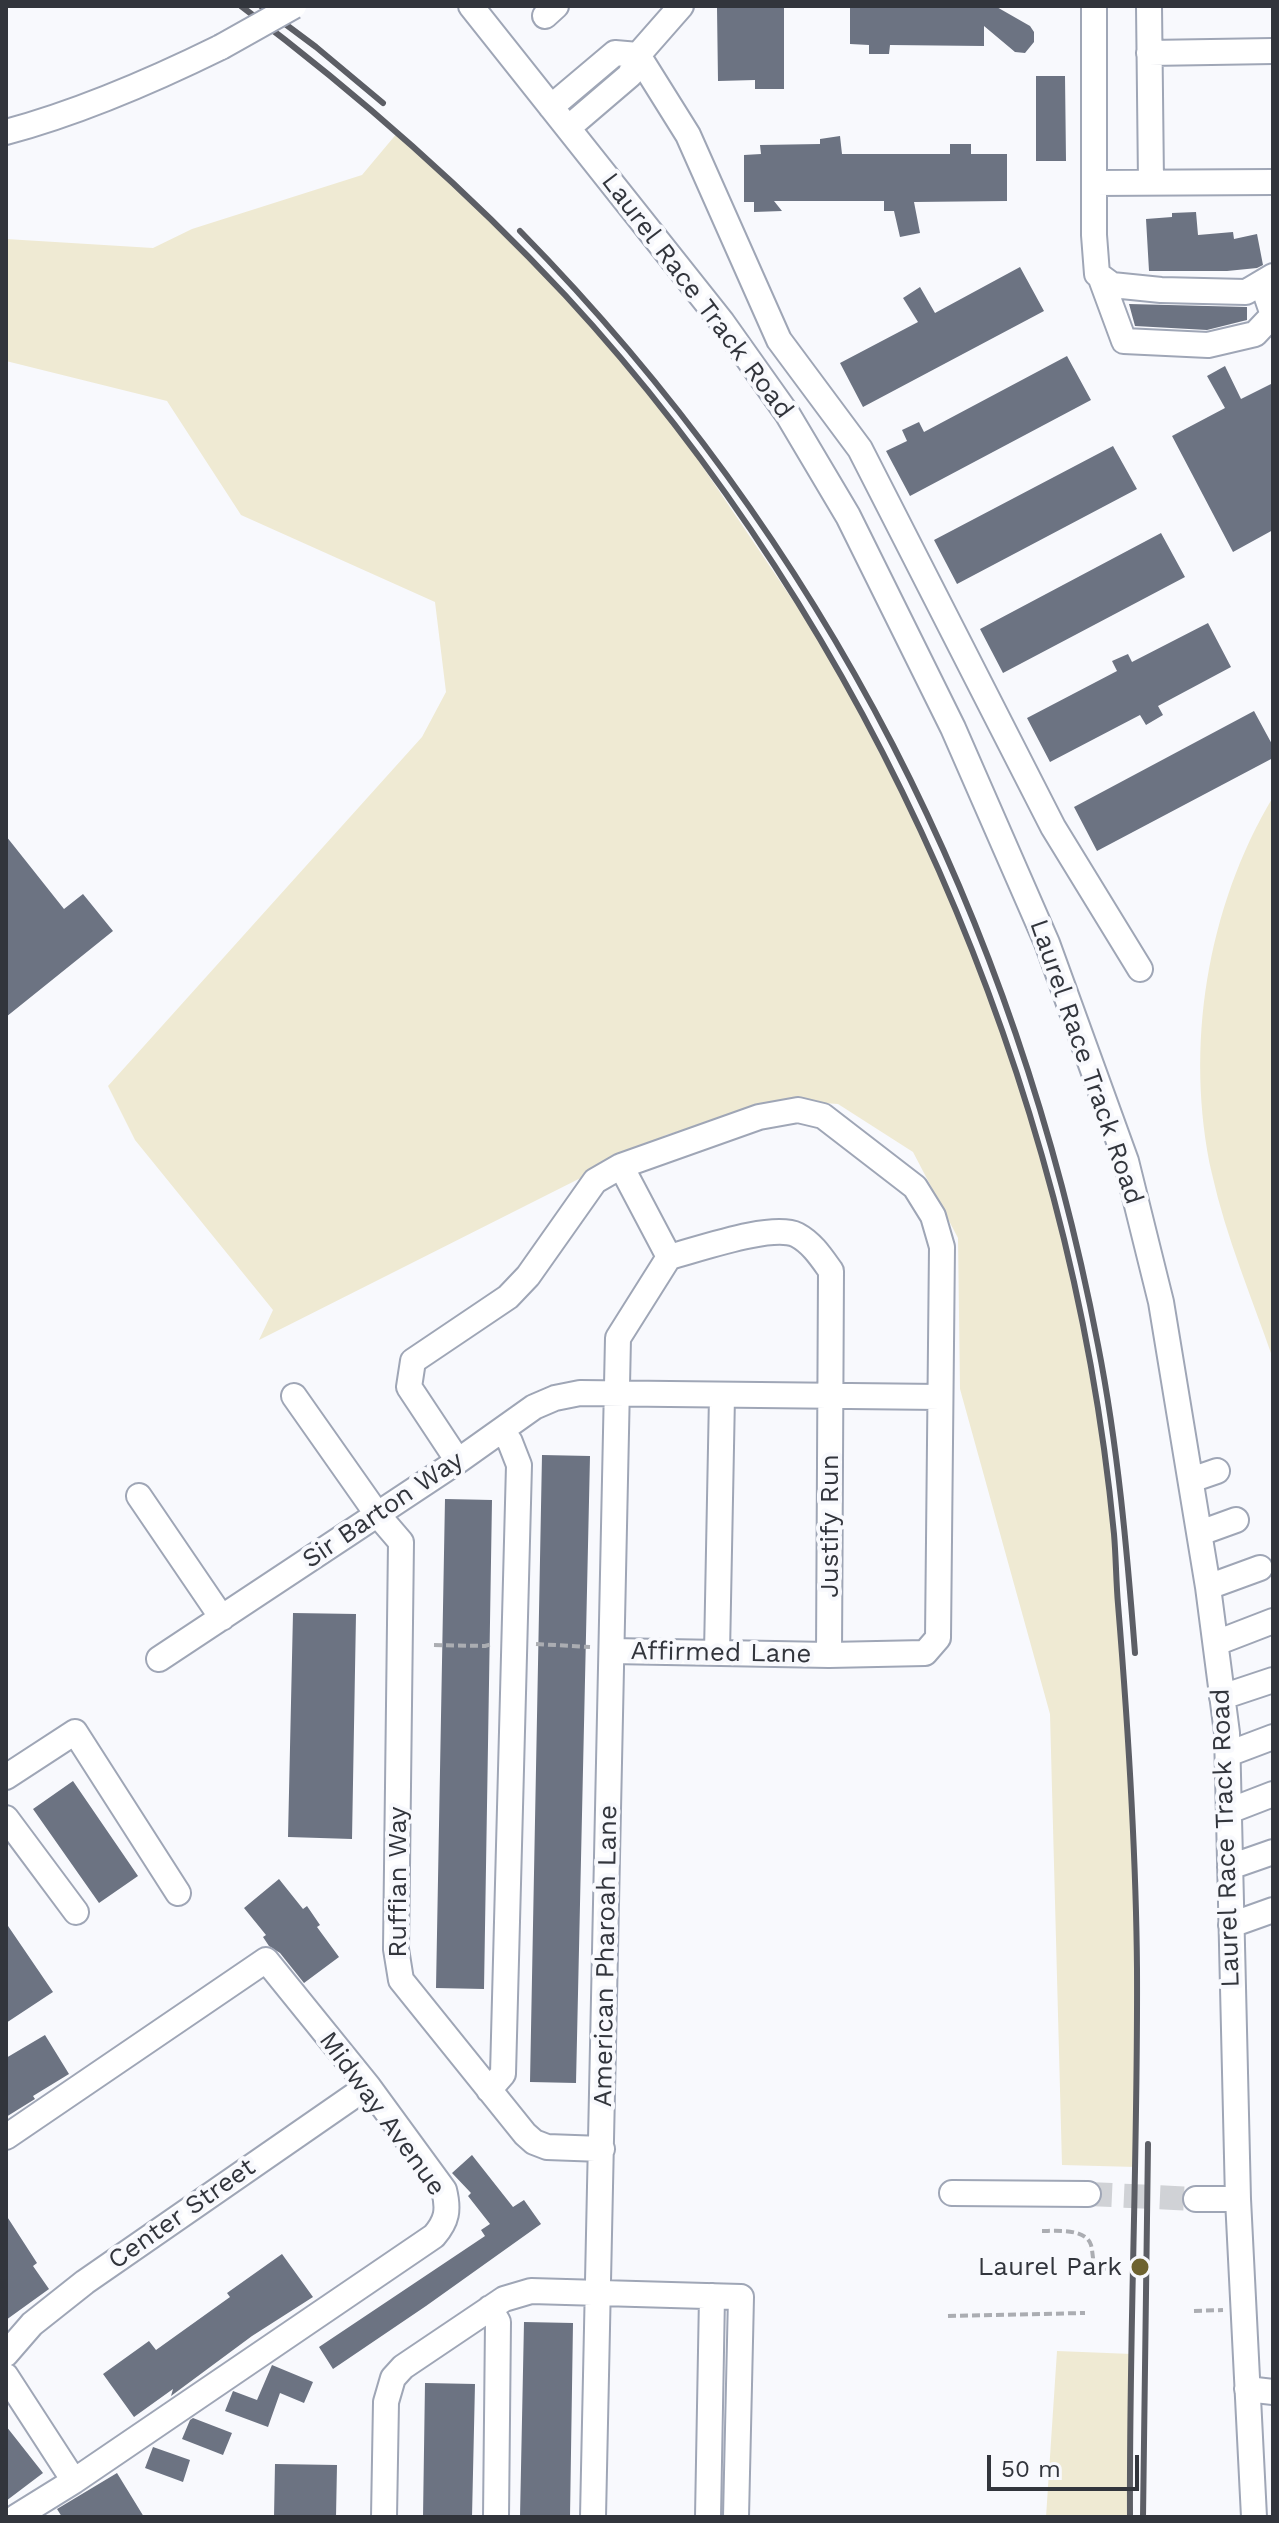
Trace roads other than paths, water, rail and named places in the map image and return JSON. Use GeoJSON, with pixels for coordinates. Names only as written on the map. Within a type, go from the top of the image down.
{"type":"FeatureCollection","features":[{"type":"Feature","properties":{"kind":"street"},"geometry":{"type":"LineString","coordinates":[[6,132],[95,104],[176,69],[294,6]]}},
{"type":"Feature","properties":{"kind":"street","name":"Laurel Race Track Road"},"geometry":{"type":"LineString","coordinates":[[471,6],[722,322],[788,415],[848,516],[953,728],[1047,943],[1126,1161],[1161,1302],[1200,1533],[1228,1754],[1238,2199],[1254,2517]]}},
{"type":"Feature","properties":{"kind":"street"},"geometry":{"type":"LineString","coordinates":[[568,128],[630,75],[638,55],[681,6]]}},
{"type":"Feature","properties":{"kind":"street"},"geometry":{"type":"LineString","coordinates":[[1094,6],[1094,235],[1097,274],[1124,341],[1208,345],[1255,334],[1273,315],[1268,279],[1246,292],[1161,290],[1112,285],[1100,276]]}},
{"type":"Feature","properties":{"kind":"street"},"geometry":{"type":"LineString","coordinates":[[1149,6],[1151,182]]}},
{"type":"Feature","properties":{"kind":"street"},"geometry":{"type":"LineString","coordinates":[[1149,53],[1273,51]]}},
{"type":"Feature","properties":{"kind":"street"},"geometry":{"type":"LineString","coordinates":[[551,107],[615,53],[638,55]]}},
{"type":"Feature","properties":{"kind":"street"},"geometry":{"type":"LineString","coordinates":[[638,55],[688,135],[779,340],[860,449],[1053,827],[1140,969]]}},
{"type":"Feature","properties":{"kind":"street"},"geometry":{"type":"LineString","coordinates":[[1094,183],[1273,182]]}},
{"type":"Feature","properties":{"kind":"street","name":"Affirmed Lane"},"geometry":{"type":"LineString","coordinates":[[458,1461],[409,1387],[413,1361],[508,1297],[528,1276],[595,1181],[621,1166],[759,1117],[798,1110],[823,1116],[915,1187],[933,1216],[942,1247],[938,1638],[925,1653],[829,1655],[605,1649]]}},
{"type":"Feature","properties":{"kind":"street"},"geometry":{"type":"LineString","coordinates":[[621,1166],[669,1257]]}},
{"type":"Feature","properties":{"kind":"street","name":"Justify Run"},"geometry":{"type":"LineString","coordinates":[[669,1257],[766,1232],[794,1234],[814,1247],[831,1271],[829,1655]]}},
{"type":"Feature","properties":{"kind":"street","name":"American Pharoah Lane"},"geometry":{"type":"LineString","coordinates":[[593,2517],[602,2149],[605,1649],[618,1338],[669,1257]]}},
{"type":"Feature","properties":{"kind":"street","name":"Sir Barton Way"},"geometry":{"type":"LineString","coordinates":[[159,1659],[458,1461],[534,1407],[555,1398],[580,1393],[940,1397]]}},
{"type":"Feature","properties":{"kind":"street","name":"Ruffian Way"},"geometry":{"type":"LineString","coordinates":[[294,1396],[377,1514],[401,1542],[397,1961],[401,1980],[534,2142],[560,2149],[602,2149]]}},
{"type":"Feature","properties":{"kind":"street"},"geometry":{"type":"LineString","coordinates":[[717,1653],[722,1396]]}},
{"type":"Feature","properties":{"kind":"street"},"geometry":{"type":"LineString","coordinates":[[489,2090],[503,2074],[519,1465],[502,1430]]}},
{"type":"Feature","properties":{"kind":"street"},"geometry":{"type":"LineString","coordinates":[[1191,1480],[1217,1471]]}},
{"type":"Feature","properties":{"kind":"street"},"geometry":{"type":"LineString","coordinates":[[139,1496],[222,1618]]}},
{"type":"Feature","properties":{"kind":"street"},"geometry":{"type":"LineString","coordinates":[[1200,1533],[1236,1520]]}},
{"type":"Feature","properties":{"kind":"street"},"geometry":{"type":"LineString","coordinates":[[1208,1587],[1260,1568]]}},
{"type":"Feature","properties":{"kind":"street"},"geometry":{"type":"LineString","coordinates":[[1216,1643],[1273,1621]]}},
{"type":"Feature","properties":{"kind":"street"},"geometry":{"type":"LineString","coordinates":[[1222,1697],[1273,1680]]}},
{"type":"Feature","properties":{"kind":"street"},"geometry":{"type":"LineString","coordinates":[[6,1777],[75,1732],[178,1893]]}},
{"type":"Feature","properties":{"kind":"street"},"geometry":{"type":"LineString","coordinates":[[1228,1754],[1273,1737]]}},
{"type":"Feature","properties":{"kind":"street"},"geometry":{"type":"LineString","coordinates":[[1229,1811],[1273,1794]]}},
{"type":"Feature","properties":{"kind":"street"},"geometry":{"type":"LineString","coordinates":[[6,1818],[76,1912]]}},
{"type":"Feature","properties":{"kind":"street"},"geometry":{"type":"LineString","coordinates":[[1230,1867],[1273,1852]]}},
{"type":"Feature","properties":{"kind":"street"},"geometry":{"type":"LineString","coordinates":[[1231,1925],[1273,1910]]}},
{"type":"Feature","properties":{"kind":"street","name":"Midway Avenue"},"geometry":{"type":"LineString","coordinates":[[6,2137],[266,1960],[368,2086],[444,2190],[447,2216],[434,2236],[74,2481],[16,2517]]}},
{"type":"Feature","properties":{"kind":"street","name":"Center Street"},"geometry":{"type":"LineString","coordinates":[[6,2354],[32,2324],[85,2282],[368,2086]]}},
{"type":"Feature","properties":{"kind":"street"},"geometry":{"type":"LineString","coordinates":[[952,2193],[1088,2194]]}},
{"type":"Feature","properties":{"kind":"street"},"geometry":{"type":"LineString","coordinates":[[1196,2199],[1238,2199]]}},
{"type":"Feature","properties":{"kind":"street"},"geometry":{"type":"LineString","coordinates":[[384,2517],[386,2402],[393,2378],[403,2367],[504,2299],[531,2291],[741,2297],[736,2517]]}},
{"type":"Feature","properties":{"kind":"street"},"geometry":{"type":"LineString","coordinates":[[708,2517],[712,2296]]}},
{"type":"Feature","properties":{"kind":"street"},"geometry":{"type":"LineString","coordinates":[[490,2308],[498,2322],[496,2517]]}},
{"type":"Feature","properties":{"kind":"street"},"geometry":{"type":"LineString","coordinates":[[6,2376],[74,2481]]}},
{"type":"Feature","properties":{"kind":"street"},"geometry":{"type":"LineString","coordinates":[[1247,2389],[1273,2392]]}},
{"type":"Feature","properties":{"kind":"tunnel"},"geometry":{"type":"LineString","coordinates":[[1088,2194],[1196,2199]]}},
{"type":"Feature","properties":{"kind":"railway"},"geometry":{"type":"LineString","coordinates":[[241,6],[369,108],[489,217],[565,295],[675,425],[775,566],[863,715],[939,871],[1003,1032],[1053,1197],[1091,1365],[1114,1534],[1131,1786],[1136,1923],[1130,2517]]}},
{"type":"Feature","properties":{"kind":"railway"},"geometry":{"type":"LineString","coordinates":[[261,6],[383,103]]}},
{"type":"Feature","properties":{"kind":"railway"},"geometry":{"type":"LineString","coordinates":[[520,231],[629,351],[727,476],[815,608],[893,744],[960,887],[1016,1035],[1062,1187],[1098,1345],[1111,1422],[1135,1653]]}},
{"type":"Feature","properties":{"kind":"railway"},"geometry":{"type":"LineString","coordinates":[[1143,2517],[1148,2144]]}},
{"type":"Feature","properties":{"kind":"place","name":"Laurel Park"},"geometry":{"type":"Point","coordinates":[1140,2267]}}]}
